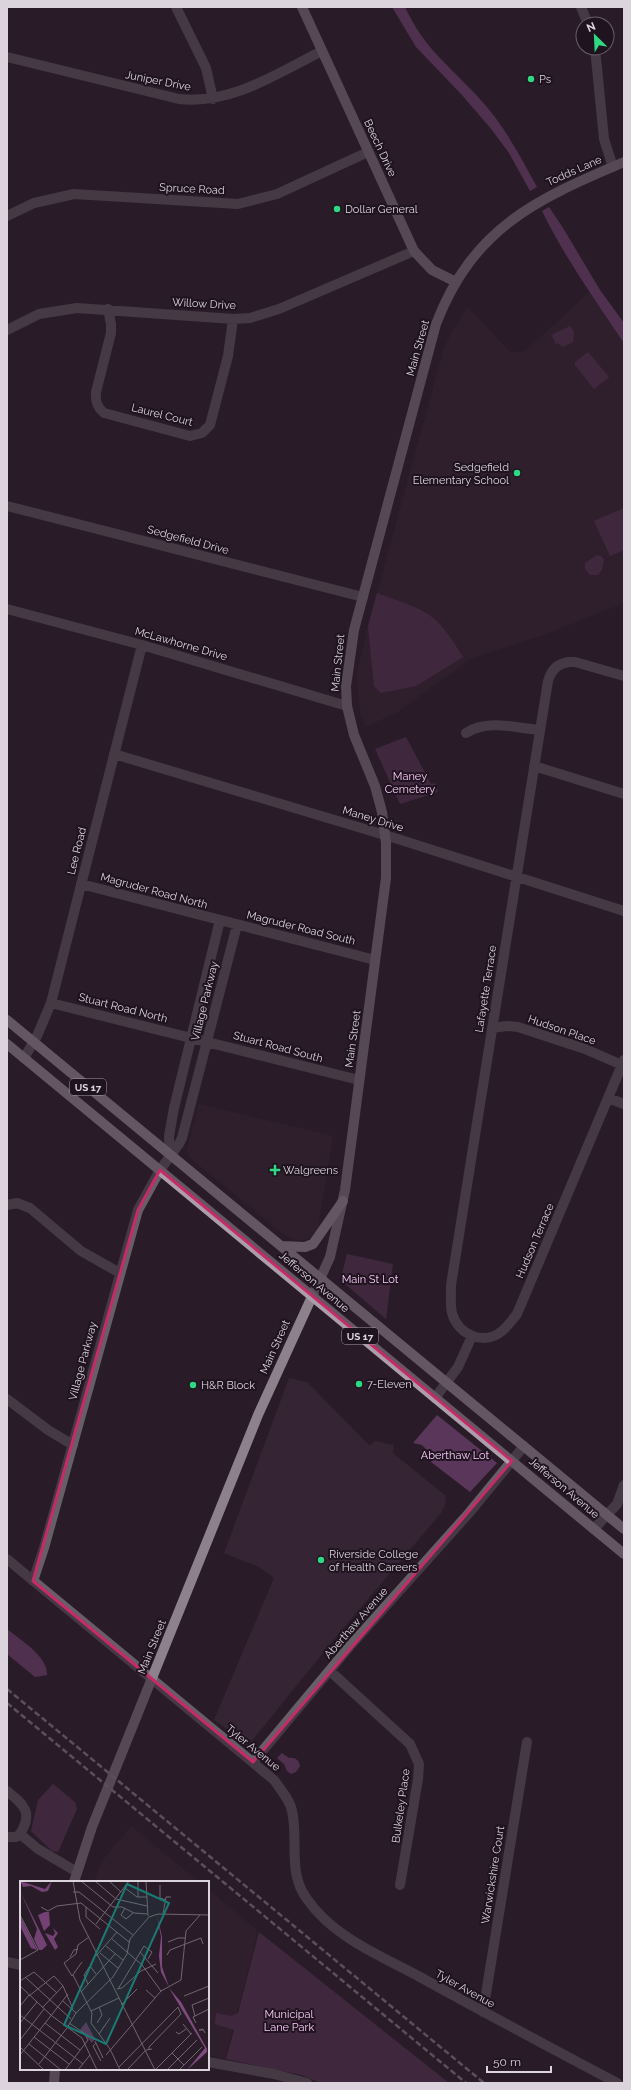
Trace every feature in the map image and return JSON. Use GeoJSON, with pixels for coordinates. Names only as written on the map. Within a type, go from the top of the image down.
{"type":"FeatureCollection","features":[{"type":"Feature","properties":{"kind":"main road","name":"Beech Drive"},"geometry":{"type":"LineString","coordinates":[[302,7],[414,251],[432,270],[456,282]]}},
{"type":"Feature","properties":{"kind":"main road","name":"Todds Lane"},"geometry":{"type":"LineString","coordinates":[[535,203],[624,162]]}},
{"type":"Feature","properties":{"kind":"main road","name":"Main Street"},"geometry":{"type":"LineString","coordinates":[[75,1877],[92,1827],[259,1412],[322,1279],[330,1256],[342,1201],[386,878],[385,835],[377,795],[354,735],[347,706],[346,686],[349,656],[363,597],[432,339],[441,312],[456,282],[471,259],[487,241],[535,203]]}},
{"type":"Feature","properties":{"kind":"main road","name":"Jefferson Avenue"},"geometry":{"type":"LineString","coordinates":[[7,1020],[624,1529]]}},
{"type":"Feature","properties":{"kind":"main road","name":"Jefferson Avenue"},"geometry":{"type":"LineString","coordinates":[[7,1044],[624,1554]]}},
{"type":"Feature","properties":{"kind":"main road"},"geometry":{"type":"LineString","coordinates":[[282,1246],[305,1247],[313,1244],[342,1201]]}},
{"type":"Feature","properties":{"kind":"main road"},"geometry":{"type":"LineString","coordinates":[[54,2070],[54,2083]]}},
{"type":"Feature","properties":{"kind":"street"},"geometry":{"type":"LineString","coordinates":[[176,7],[206,68],[213,99]]}},
{"type":"Feature","properties":{"kind":"street","name":"Juniper Drive"},"geometry":{"type":"LineString","coordinates":[[7,57],[179,99],[213,99],[234,94],[322,51]]}},
{"type":"Feature","properties":{"kind":"street"},"geometry":{"type":"LineString","coordinates":[[596,56],[604,140],[613,167]]}},
{"type":"Feature","properties":{"kind":"street","name":"Spruce Road"},"geometry":{"type":"LineString","coordinates":[[7,216],[34,203],[74,194],[238,204],[277,194],[368,152]]}},
{"type":"Feature","properties":{"kind":"street","name":"Willow Drive"},"geometry":{"type":"LineString","coordinates":[[7,330],[26,319],[53,311],[77,308],[233,319],[250,318],[279,309],[414,251]]}},
{"type":"Feature","properties":{"kind":"street","name":"Laurel Court"},"geometry":{"type":"LineString","coordinates":[[108,309],[111,333],[95,398],[99,409],[104,413],[190,436],[202,433],[210,425],[228,356],[233,319]]}},
{"type":"Feature","properties":{"kind":"street","name":"Sedgefield Drive"},"geometry":{"type":"LineString","coordinates":[[7,506],[363,597]]}},
{"type":"Feature","properties":{"kind":"street","name":"McLawhorne Drive"},"geometry":{"type":"LineString","coordinates":[[7,609],[142,645],[347,706]]}},
{"type":"Feature","properties":{"kind":"street","name":"Lee Road"},"geometry":{"type":"LineString","coordinates":[[24,1058],[33,1042],[50,1003],[142,645]]}},
{"type":"Feature","properties":{"kind":"street","name":"Lafayette Terrace"},"geometry":{"type":"LineString","coordinates":[[472,1336],[461,1329],[452,1314],[451,1285],[550,674],[560,664],[567,662],[624,676]]}},
{"type":"Feature","properties":{"kind":"street"},"geometry":{"type":"LineString","coordinates":[[466,733],[481,726],[490,725],[540,730]]}},
{"type":"Feature","properties":{"kind":"street","name":"Maney Drive"},"geometry":{"type":"LineString","coordinates":[[114,754],[385,835],[516,878],[624,911]]}},
{"type":"Feature","properties":{"kind":"street"},"geometry":{"type":"LineString","coordinates":[[534,766],[624,794]]}},
{"type":"Feature","properties":{"kind":"street","name":"Magruder Road North"},"geometry":{"type":"LineString","coordinates":[[81,884],[220,920]]}},
{"type":"Feature","properties":{"kind":"street","name":"Magruder Road South"},"geometry":{"type":"LineString","coordinates":[[220,920],[375,960]]}},
{"type":"Feature","properties":{"kind":"street","name":"Village Parkway"},"geometry":{"type":"LineString","coordinates":[[170,1155],[169,1136],[181,1078],[220,920]]}},
{"type":"Feature","properties":{"kind":"street","name":"Village Parkway"},"geometry":{"type":"LineString","coordinates":[[33,1580],[44,1548],[138,1210],[160,1170],[182,1138],[237,925]]}},
{"type":"Feature","properties":{"kind":"street","name":"Stuart Road North"},"geometry":{"type":"LineString","coordinates":[[50,1003],[191,1037]]}},
{"type":"Feature","properties":{"kind":"street","name":"Hudson Place"},"geometry":{"type":"LineString","coordinates":[[492,1028],[507,1026],[518,1028],[623,1062]]}},
{"type":"Feature","properties":{"kind":"street","name":"Stuart Road South"},"geometry":{"type":"LineString","coordinates":[[191,1037],[359,1080]]}},
{"type":"Feature","properties":{"kind":"street","name":"Hudson Terrace"},"geometry":{"type":"LineString","coordinates":[[472,1336],[487,1338],[495,1336],[509,1325],[517,1314],[623,1062]]}},
{"type":"Feature","properties":{"kind":"street"},"geometry":{"type":"LineString","coordinates":[[181,1078],[196,1083]]}},
{"type":"Feature","properties":{"kind":"street"},"geometry":{"type":"LineString","coordinates":[[608,1098],[624,1104]]}},
{"type":"Feature","properties":{"kind":"street"},"geometry":{"type":"LineString","coordinates":[[7,1206],[18,1203],[30,1208],[85,1255],[120,1273]]}},
{"type":"Feature","properties":{"kind":"street"},"geometry":{"type":"LineString","coordinates":[[435,1398],[458,1367],[472,1336]]}},
{"type":"Feature","properties":{"kind":"street"},"geometry":{"type":"LineString","coordinates":[[7,1399],[48,1430],[73,1445]]}},
{"type":"Feature","properties":{"kind":"street","name":"Aberthaw Avenue"},"geometry":{"type":"LineString","coordinates":[[253,1762],[330,1671],[469,1513],[524,1446]]}},
{"type":"Feature","properties":{"kind":"street"},"geometry":{"type":"LineString","coordinates":[[594,1529],[617,1504],[624,1486]]}},
{"type":"Feature","properties":{"kind":"street","name":"Tyler Avenue"},"geometry":{"type":"LineString","coordinates":[[7,1559],[274,1780],[285,1795],[292,1810],[294,1828],[294,1868],[298,1884],[305,1898],[317,1913],[345,1936],[483,2012],[617,2083]]}},
{"type":"Feature","properties":{"kind":"street","name":"Bulkeley Place"},"geometry":{"type":"LineString","coordinates":[[330,1671],[406,1739],[417,1756],[419,1764],[418,1779],[400,1885]]}},
{"type":"Feature","properties":{"kind":"street","name":"Warwickshire Court"},"geometry":{"type":"LineString","coordinates":[[483,2012],[527,1742]]}},
{"type":"Feature","properties":{"kind":"street"},"geometry":{"type":"LineString","coordinates":[[7,1791],[26,1808],[26,1819],[20,1834],[16,1837],[7,1837]]}},
{"type":"Feature","properties":{"kind":"street"},"geometry":{"type":"LineString","coordinates":[[20,1834],[75,1877]]}},
{"type":"Feature","properties":{"kind":"street"},"geometry":{"type":"LineString","coordinates":[[7,1962],[20,1965]]}},
{"type":"Feature","properties":{"kind":"street"},"geometry":{"type":"LineString","coordinates":[[209,2062],[274,2074],[307,2083]]}},
{"type":"Feature","properties":{"kind":"highlighted area"},"geometry":{"type":"Polygon","coordinates":[[[160,1170],[512,1461],[253,1762],[33,1581],[138,1210],[160,1170]]]}},
{"type":"Feature","properties":{"kind":"shaded area"},"geometry":{"type":"Polygon","coordinates":[[[392,7],[405,7],[429,46],[487,107],[510,140],[537,187],[530,191],[509,153],[492,130],[462,95],[416,47],[392,7]]]}},
{"type":"Feature","properties":{"kind":"shaded area"},"geometry":{"type":"Polygon","coordinates":[[[549,207],[600,290],[624,323],[624,343],[560,245],[542,211],[549,207]]]}},
{"type":"Feature","properties":{"kind":"shaded area","name":"Sedgefield Elementary School"},"geometry":{"type":"Polygon","coordinates":[[[594,288],[624,332],[624,603],[546,634],[472,658],[396,713],[365,727],[360,712],[357,674],[368,626],[444,348],[454,328],[468,307],[511,353],[525,351],[594,288]]]}},
{"type":"Feature","properties":{"kind":"shaded area"},"geometry":{"type":"Polygon","coordinates":[[[199,1104],[333,1136],[318,1227],[312,1237],[300,1241],[286,1236],[189,1157],[187,1149],[199,1104]]]}},
{"type":"Feature","properties":{"kind":"shaded area","name":"Riverside College of Health Careers"},"geometry":{"type":"Polygon","coordinates":[[[289,1378],[307,1382],[370,1446],[375,1441],[394,1445],[393,1453],[446,1496],[445,1505],[441,1513],[335,1638],[251,1742],[236,1736],[214,1720],[274,1578],[259,1567],[224,1553],[289,1378]]]}},
{"type":"Feature","properties":{"kind":"shaded area"},"geometry":{"type":"Polygon","coordinates":[[[7,1629],[26,1643],[38,1655],[43,1661],[47,1675],[35,1677],[7,1654],[7,1629]]]}},
{"type":"Feature","properties":{"kind":"shaded area"},"geometry":{"type":"Polygon","coordinates":[[[282,1753],[289,1758],[293,1758],[298,1761],[300,1766],[296,1772],[291,1774],[287,1771],[284,1764],[277,1758],[282,1753]]]}},
{"type":"Feature","properties":{"kind":"shaded area"},"geometry":{"type":"Polygon","coordinates":[[[131,1826],[198,1881],[94,1881],[102,1861],[131,1826]]]}},
{"type":"Feature","properties":{"kind":"shaded area"},"geometry":{"type":"Polygon","coordinates":[[[209,1890],[258,1931],[225,2059],[209,2055],[209,1890]]]}},
{"type":"Feature","properties":{"kind":"green space"},"geometry":{"type":"Polygon","coordinates":[[[570,326],[574,331],[573,342],[563,347],[557,343],[555,344],[552,337],[553,334],[570,326]]]}},
{"type":"Feature","properties":{"kind":"green space"},"geometry":{"type":"Polygon","coordinates":[[[588,352],[609,377],[594,389],[575,365],[575,362],[588,352]]]}},
{"type":"Feature","properties":{"kind":"green space"},"geometry":{"type":"Polygon","coordinates":[[[624,508],[624,550],[610,556],[594,521],[624,508]]]}},
{"type":"Feature","properties":{"kind":"green space"},"geometry":{"type":"Polygon","coordinates":[[[597,555],[604,559],[602,570],[598,575],[590,575],[585,569],[585,563],[597,555]]]}},
{"type":"Feature","properties":{"kind":"green space"},"geometry":{"type":"Polygon","coordinates":[[[377,593],[407,604],[428,614],[444,629],[463,657],[416,686],[381,693],[374,686],[368,626],[377,593]]]}},
{"type":"Feature","properties":{"kind":"green space","name":"Maney Cemetery"},"geometry":{"type":"Polygon","coordinates":[[[406,737],[431,784],[435,783],[438,792],[400,804],[375,749],[406,737]]]}},
{"type":"Feature","properties":{"kind":"green space","name":"Main St Lot"},"geometry":{"type":"Polygon","coordinates":[[[347,1254],[393,1264],[386,1319],[345,1284],[342,1274],[347,1254]]]}},
{"type":"Feature","properties":{"kind":"green space","name":"Aberthaw Lot"},"geometry":{"type":"Polygon","coordinates":[[[437,1415],[497,1463],[470,1492],[431,1462],[434,1457],[422,1445],[413,1443],[437,1415]]]}},
{"type":"Feature","properties":{"kind":"green space"},"geometry":{"type":"Polygon","coordinates":[[[53,1784],[75,1802],[77,1809],[58,1852],[52,1851],[31,1831],[38,1800],[53,1784]]]}},
{"type":"Feature","properties":{"kind":"green space","name":"Municipal Lane Park"},"geometry":{"type":"Polygon","coordinates":[[[259,1932],[449,2083],[321,2083],[301,2075],[226,2059],[234,2030],[215,2024],[216,2013],[232,2016],[238,2013],[259,1932]]]}},
{"type":"Feature","properties":{"kind":"railway"},"geometry":{"type":"LineString","coordinates":[[7,1689],[484,2083]]}},
{"type":"Feature","properties":{"kind":"railway"},"geometry":{"type":"LineString","coordinates":[[7,1703],[466,2083]]}},
{"type":"Feature","properties":{"kind":"place","name":"Ps"},"geometry":{"type":"Point","coordinates":[531,79]}},
{"type":"Feature","properties":{"kind":"place","name":"Dollar General"},"geometry":{"type":"Point","coordinates":[337,209]}},
{"type":"Feature","properties":{"kind":"place","name":"Sedgefield Elementary School"},"geometry":{"type":"Point","coordinates":[517,473]}},
{"type":"Feature","properties":{"kind":"place","name":"Walgreens"},"geometry":{"type":"Point","coordinates":[275,1170]}},
{"type":"Feature","properties":{"kind":"place","name":"7-Eleven"},"geometry":{"type":"Point","coordinates":[359,1384]}},
{"type":"Feature","properties":{"kind":"place","name":"H&R Block"},"geometry":{"type":"Point","coordinates":[193,1385]}},
{"type":"Feature","properties":{"kind":"place","name":"Riverside College of Health Careers"},"geometry":{"type":"Point","coordinates":[321,1560]}}]}
